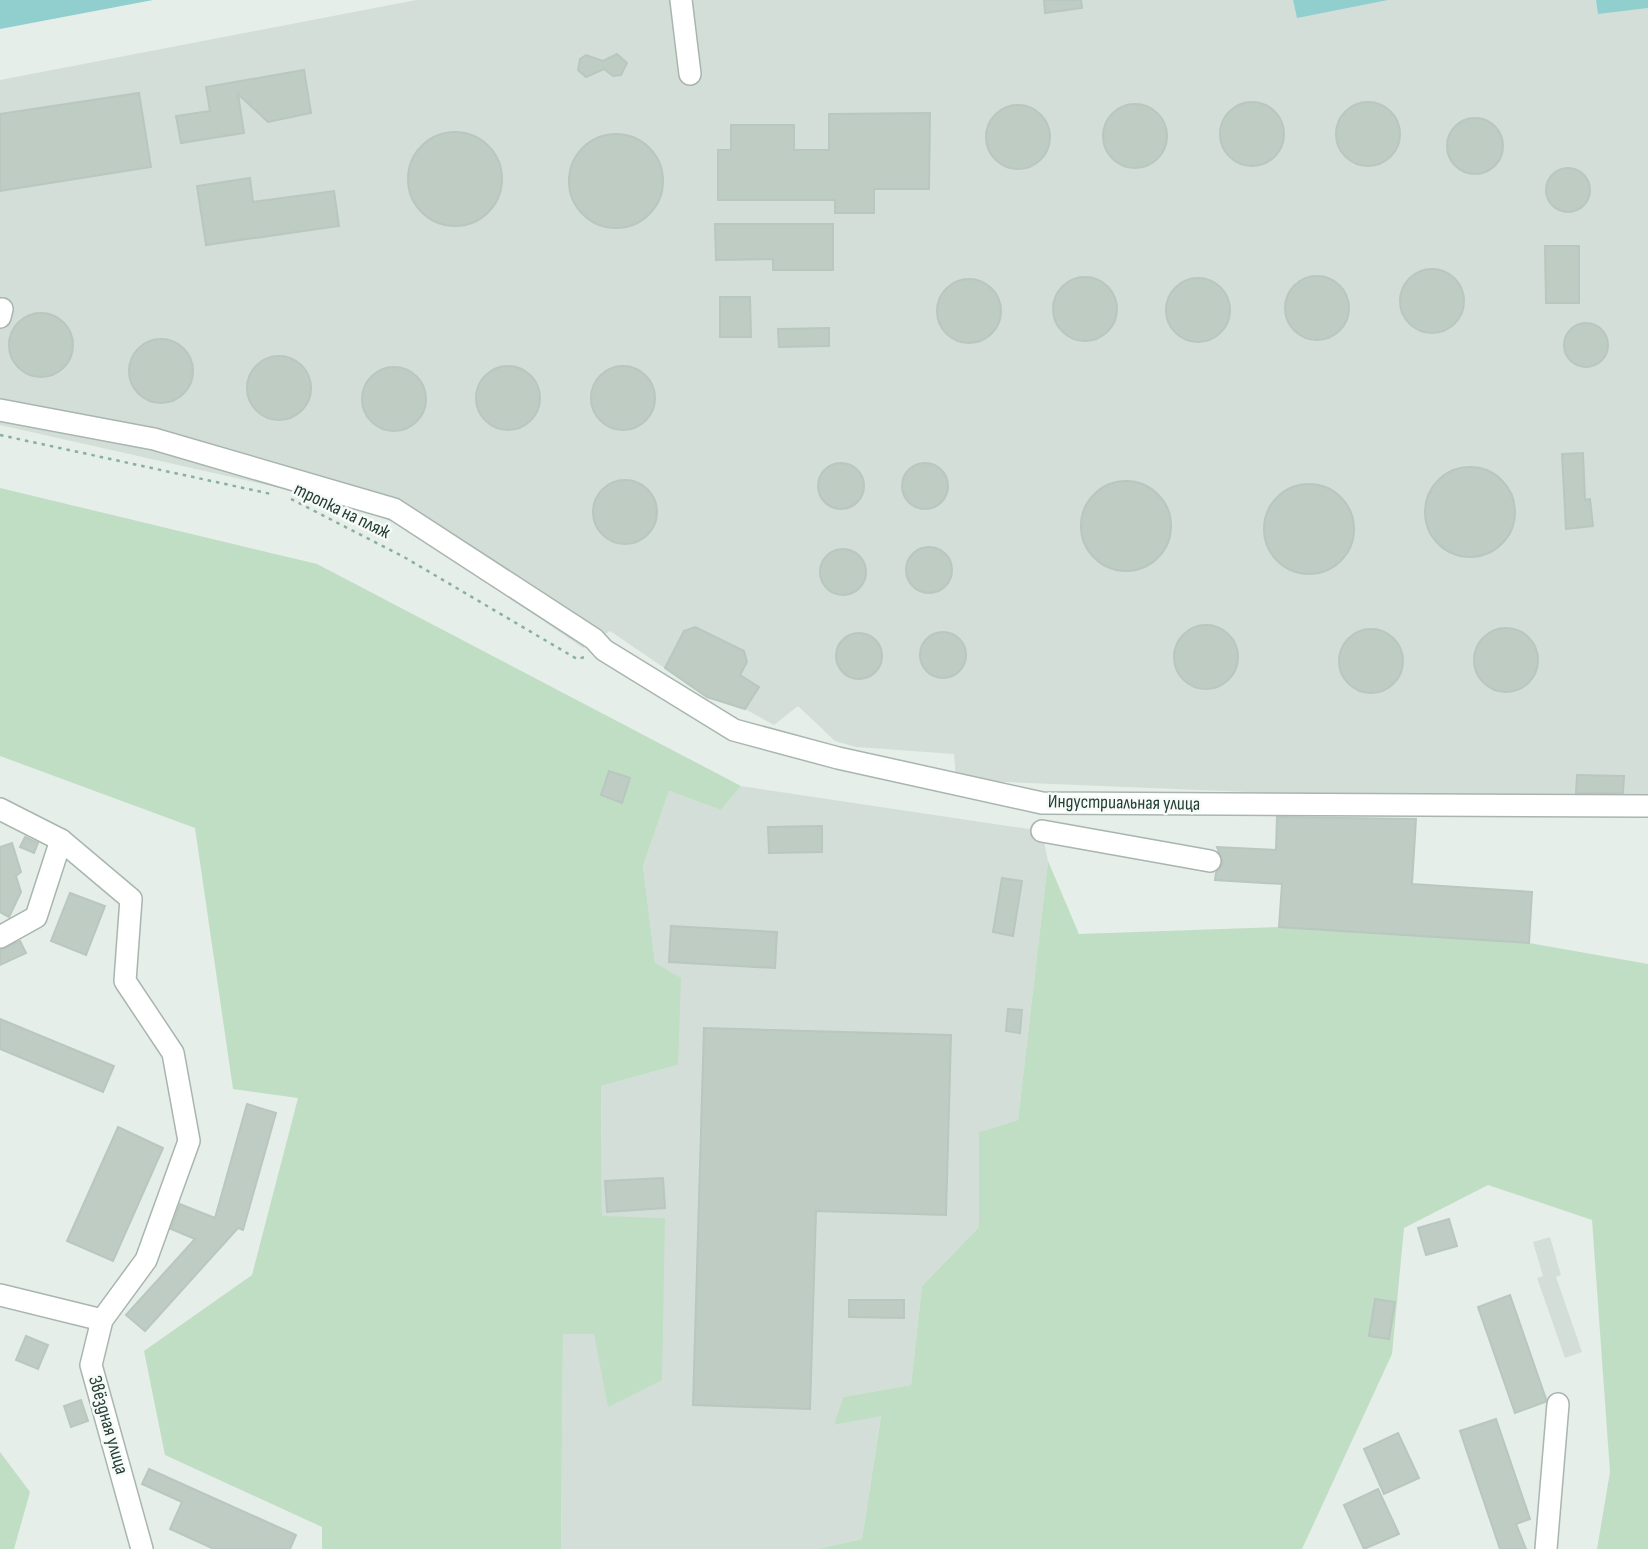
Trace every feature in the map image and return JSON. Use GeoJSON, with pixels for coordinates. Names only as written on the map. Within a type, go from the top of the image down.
{"type":"FeatureCollection","features":[{"type":"Feature","properties":{"kind":"street"},"geometry":{"type":"LineString","coordinates":[[681,6],[690,74]]}},
{"type":"Feature","properties":{"kind":"street","name":"Индустриальная улица"},"geometry":{"type":"LineString","coordinates":[[0,410],[154,439],[394,509],[734,730],[838,758],[1042,803],[1648,806]]}},
{"type":"Feature","properties":{"kind":"street"},"geometry":{"type":"LineString","coordinates":[[0,809],[61,840],[131,899],[125,981],[173,1053],[189,1141],[146,1260],[102,1320],[0,1294]]}},
{"type":"Feature","properties":{"kind":"street"},"geometry":{"type":"LineString","coordinates":[[1042,831],[1210,861]]}},
{"type":"Feature","properties":{"kind":"street"},"geometry":{"type":"LineString","coordinates":[[0,937],[36,917],[61,840]]}},
{"type":"Feature","properties":{"kind":"street","name":"Звёздная улица"},"geometry":{"type":"LineString","coordinates":[[102,1320],[91,1365],[142,1549]]}},
{"type":"Feature","properties":{"kind":"street"},"geometry":{"type":"LineString","coordinates":[[1546,1549],[1558,1404]]}},
{"type":"Feature","properties":{"kind":"path","name":"тропка на пляж"},"geometry":{"type":"LineString","coordinates":[[0,435],[276,495]]}},
{"type":"Feature","properties":{"kind":"path","name":"тропка на пляж"},"geometry":{"type":"LineString","coordinates":[[289,498],[404,557],[577,659],[599,644]]}},
{"type":"Feature","properties":{"kind":"shaded area"},"geometry":{"type":"Polygon","coordinates":[[[416,0],[1648,0],[1648,795],[1321,795],[956,780],[954,754],[856,747],[835,741],[798,706],[774,725],[745,709],[707,697],[610,631],[583,648],[408,528],[339,501],[0,425],[0,80],[416,0]]]}},
{"type":"Feature","properties":{"kind":"shaded area"},"geometry":{"type":"Polygon","coordinates":[[[741,786],[1042,831],[1048,861],[1018,1120],[979,1132],[979,1227],[922,1286],[911,1385],[843,1397],[835,1425],[881,1415],[862,1539],[817,1549],[561,1549],[563,1334],[594,1334],[665,1218],[602,1217],[601,1086],[678,1065],[655,963],[643,866],[669,791],[721,810],[741,786]]]}},
{"type":"Feature","properties":{"kind":"shaded area"},"geometry":{"type":"Polygon","coordinates":[[[1550,1237],[1561,1275],[1556,1277],[1582,1352],[1565,1358],[1537,1278],[1543,1276],[1533,1242],[1550,1237]]]}},
{"type":"Feature","properties":{"kind":"green space"},"geometry":{"type":"Polygon","coordinates":[[[0,488],[317,564],[741,786],[721,810],[669,791],[643,866],[655,963],[681,978],[678,1065],[601,1086],[602,1216],[665,1218],[662,1380],[608,1407],[594,1334],[563,1334],[561,1549],[322,1549],[322,1527],[165,1455],[144,1351],[252,1275],[298,1098],[233,1089],[195,828],[0,756],[0,488]]]}},
{"type":"Feature","properties":{"kind":"green space"},"geometry":{"type":"Polygon","coordinates":[[[1048,861],[1079,934],[1279,927],[1529,943],[1648,964],[1648,1549],[1597,1549],[1610,1472],[1592,1220],[1488,1185],[1404,1228],[1392,1354],[1302,1549],[817,1549],[862,1539],[881,1416],[834,1425],[843,1397],[911,1385],[922,1286],[979,1227],[979,1132],[1018,1120],[1048,861]]]}},
{"type":"Feature","properties":{"kind":"green space"},"geometry":{"type":"Polygon","coordinates":[[[0,1452],[30,1492],[14,1549],[0,1549],[0,1452]]]}},
{"type":"Feature","properties":{"kind":"water"},"geometry":{"type":"Polygon","coordinates":[[[0,0],[153,0],[0,29],[0,0]]]}},
{"type":"Feature","properties":{"kind":"water"},"geometry":{"type":"Polygon","coordinates":[[[1293,0],[1388,0],[1297,18],[1293,0]]]}},
{"type":"Feature","properties":{"kind":"water"},"geometry":{"type":"Polygon","coordinates":[[[1596,0],[1648,0],[1648,8],[1598,14],[1596,0]]]}},
{"type":"Feature","properties":{"kind":"building"},"geometry":{"type":"Polygon","coordinates":[[[1044,0],[1081,0],[1082,8],[1045,13],[1044,0]]]}},
{"type":"Feature","properties":{"kind":"building"},"geometry":{"type":"Polygon","coordinates":[[[617,54],[627,63],[621,75],[613,76],[604,69],[586,77],[578,70],[580,59],[586,55],[603,61],[617,54]]]}},
{"type":"Feature","properties":{"kind":"building"},"geometry":{"type":"Polygon","coordinates":[[[304,70],[311,113],[268,122],[238,94],[244,133],[181,143],[176,116],[210,111],[206,87],[304,70]]]}},
{"type":"Feature","properties":{"kind":"building"},"geometry":{"type":"Polygon","coordinates":[[[139,93],[151,167],[0,191],[0,114],[139,93]]]}},
{"type":"Feature","properties":{"kind":"building"},"geometry":{"type":"Polygon","coordinates":[[[1246,102],[1258,102],[1275,111],[1282,122],[1282,146],[1275,157],[1258,166],[1246,166],[1234,161],[1225,152],[1220,140],[1220,128],[1225,116],[1234,107],[1246,102]]]}},
{"type":"Feature","properties":{"kind":"building"},"geometry":{"type":"Polygon","coordinates":[[[1362,102],[1374,102],[1391,111],[1398,122],[1398,146],[1391,157],[1374,166],[1362,166],[1350,161],[1341,152],[1336,140],[1336,128],[1341,116],[1350,107],[1362,102]]]}},
{"type":"Feature","properties":{"kind":"building"},"geometry":{"type":"Polygon","coordinates":[[[1129,104],[1141,104],[1158,113],[1165,124],[1165,148],[1158,159],[1141,168],[1129,168],[1117,163],[1108,154],[1103,142],[1103,130],[1108,118],[1117,109],[1129,104]]]}},
{"type":"Feature","properties":{"kind":"building"},"geometry":{"type":"Polygon","coordinates":[[[1012,105],[1024,105],[1041,114],[1048,125],[1048,149],[1041,160],[1024,169],[1012,169],[1000,164],[991,155],[986,143],[986,131],[991,119],[1000,110],[1012,105]]]}},
{"type":"Feature","properties":{"kind":"building"},"geometry":{"type":"Polygon","coordinates":[[[930,113],[929,189],[874,189],[874,213],[835,213],[835,200],[718,200],[718,150],[731,150],[731,125],[794,125],[794,150],[829,150],[829,114],[930,113]]]}},
{"type":"Feature","properties":{"kind":"building"},"geometry":{"type":"Polygon","coordinates":[[[1475,118],[1486,120],[1495,126],[1501,135],[1501,157],[1495,166],[1486,172],[1475,174],[1464,172],[1455,166],[1449,157],[1447,146],[1449,135],[1455,126],[1464,120],[1475,118]]]}},
{"type":"Feature","properties":{"kind":"building"},"geometry":{"type":"Polygon","coordinates":[[[455,132],[473,136],[488,146],[498,161],[502,179],[498,197],[488,212],[473,222],[455,226],[437,222],[422,212],[412,197],[408,179],[412,161],[422,146],[437,136],[455,132]]]}},
{"type":"Feature","properties":{"kind":"building"},"geometry":{"type":"Polygon","coordinates":[[[616,134],[634,138],[649,148],[659,163],[663,181],[659,199],[649,214],[634,224],[616,228],[598,224],[583,214],[573,199],[569,181],[573,163],[583,148],[598,138],[616,134]]]}},
{"type":"Feature","properties":{"kind":"building"},"geometry":{"type":"Polygon","coordinates":[[[1568,168],[1583,175],[1590,190],[1583,205],[1568,212],[1553,205],[1546,190],[1553,175],[1568,168]]]}},
{"type":"Feature","properties":{"kind":"building"},"geometry":{"type":"Polygon","coordinates":[[[250,178],[253,202],[334,191],[339,226],[206,245],[197,186],[250,178]]]}},
{"type":"Feature","properties":{"kind":"building"},"geometry":{"type":"Polygon","coordinates":[[[715,224],[833,224],[833,270],[773,270],[773,259],[716,260],[715,224]]]}},
{"type":"Feature","properties":{"kind":"building"},"geometry":{"type":"Polygon","coordinates":[[[1545,246],[1579,246],[1579,303],[1546,303],[1545,246]]]}},
{"type":"Feature","properties":{"kind":"building"},"geometry":{"type":"Polygon","coordinates":[[[1426,269],[1438,269],[1455,278],[1462,289],[1462,313],[1455,324],[1438,333],[1426,333],[1414,328],[1405,319],[1400,307],[1400,295],[1405,283],[1414,274],[1426,269]]]}},
{"type":"Feature","properties":{"kind":"building"},"geometry":{"type":"Polygon","coordinates":[[[1311,276],[1323,276],[1340,285],[1347,296],[1347,320],[1340,331],[1323,340],[1311,340],[1299,335],[1290,326],[1285,314],[1285,302],[1290,290],[1299,281],[1311,276]]]}},
{"type":"Feature","properties":{"kind":"building"},"geometry":{"type":"Polygon","coordinates":[[[1079,277],[1091,277],[1108,286],[1115,297],[1115,321],[1108,332],[1091,341],[1079,341],[1067,336],[1058,327],[1053,315],[1053,303],[1058,291],[1067,282],[1079,277]]]}},
{"type":"Feature","properties":{"kind":"building"},"geometry":{"type":"Polygon","coordinates":[[[1192,278],[1204,278],[1221,287],[1228,298],[1228,322],[1221,333],[1204,342],[1192,342],[1180,337],[1171,328],[1166,316],[1166,304],[1171,292],[1180,283],[1192,278]]]}},
{"type":"Feature","properties":{"kind":"building"},"geometry":{"type":"Polygon","coordinates":[[[963,279],[975,279],[992,288],[999,299],[999,323],[992,334],[975,343],[963,343],[951,338],[942,329],[937,317],[937,305],[942,293],[951,284],[963,279]]]}},
{"type":"Feature","properties":{"kind":"building"},"geometry":{"type":"Polygon","coordinates":[[[720,297],[750,297],[751,337],[720,337],[720,297]]]}},
{"type":"Feature","properties":{"kind":"building"},"geometry":{"type":"Polygon","coordinates":[[[41,313],[59,319],[67,327],[73,345],[67,363],[59,371],[41,377],[23,371],[15,363],[9,345],[15,327],[23,319],[41,313]]]}},
{"type":"Feature","properties":{"kind":"building"},"geometry":{"type":"Polygon","coordinates":[[[1586,323],[1602,329],[1608,345],[1602,361],[1586,367],[1570,361],[1564,345],[1570,329],[1586,323]]]}},
{"type":"Feature","properties":{"kind":"building"},"geometry":{"type":"Polygon","coordinates":[[[829,328],[829,346],[779,347],[778,329],[829,328]]]}},
{"type":"Feature","properties":{"kind":"building"},"geometry":{"type":"Polygon","coordinates":[[[161,339],[179,345],[187,353],[193,371],[187,389],[179,397],[161,403],[143,397],[135,389],[129,371],[135,353],[143,345],[161,339]]]}},
{"type":"Feature","properties":{"kind":"building"},"geometry":{"type":"Polygon","coordinates":[[[279,356],[297,362],[305,370],[311,388],[305,406],[297,414],[279,420],[261,414],[253,406],[247,388],[253,370],[261,362],[279,356]]]}},
{"type":"Feature","properties":{"kind":"building"},"geometry":{"type":"Polygon","coordinates":[[[508,366],[526,372],[534,380],[540,398],[534,416],[526,424],[508,430],[490,424],[482,416],[476,398],[482,380],[490,372],[508,366]]]}},
{"type":"Feature","properties":{"kind":"building"},"geometry":{"type":"Polygon","coordinates":[[[623,366],[641,372],[649,380],[655,398],[649,416],[641,424],[623,430],[605,424],[597,416],[591,398],[597,380],[605,372],[623,366]]]}},
{"type":"Feature","properties":{"kind":"building"},"geometry":{"type":"Polygon","coordinates":[[[394,367],[412,373],[420,381],[426,399],[420,417],[412,425],[394,431],[376,425],[368,417],[362,399],[368,381],[376,373],[394,367]]]}},
{"type":"Feature","properties":{"kind":"building"},"geometry":{"type":"Polygon","coordinates":[[[1583,453],[1585,500],[1590,499],[1593,526],[1566,529],[1562,454],[1583,453]]]}},
{"type":"Feature","properties":{"kind":"building"},"geometry":{"type":"Polygon","coordinates":[[[841,463],[857,470],[864,486],[857,502],[841,509],[825,502],[818,486],[825,470],[841,463]]]}},
{"type":"Feature","properties":{"kind":"building"},"geometry":{"type":"Polygon","coordinates":[[[925,463],[941,470],[948,486],[941,502],[925,509],[909,502],[902,486],[909,470],[925,463]]]}},
{"type":"Feature","properties":{"kind":"building"},"geometry":{"type":"Polygon","coordinates":[[[1470,467],[1487,470],[1502,480],[1512,495],[1515,512],[1512,529],[1502,544],[1487,554],[1470,557],[1453,554],[1438,544],[1428,529],[1425,512],[1428,495],[1438,480],[1453,470],[1470,467]]]}},
{"type":"Feature","properties":{"kind":"building"},"geometry":{"type":"Polygon","coordinates":[[[625,480],[643,486],[651,494],[657,512],[651,530],[643,538],[625,544],[607,538],[599,530],[593,512],[599,494],[607,486],[625,480]]]}},
{"type":"Feature","properties":{"kind":"building"},"geometry":{"type":"Polygon","coordinates":[[[1126,481],[1143,484],[1158,494],[1168,509],[1171,526],[1168,543],[1158,558],[1143,568],[1126,571],[1109,568],[1094,558],[1084,543],[1081,526],[1084,509],[1094,494],[1109,484],[1126,481]]]}},
{"type":"Feature","properties":{"kind":"building"},"geometry":{"type":"Polygon","coordinates":[[[1309,484],[1326,487],[1341,497],[1351,512],[1354,529],[1351,546],[1341,561],[1326,571],[1309,574],[1292,571],[1277,561],[1267,546],[1264,529],[1267,512],[1277,497],[1292,487],[1309,484]]]}},
{"type":"Feature","properties":{"kind":"building"},"geometry":{"type":"Polygon","coordinates":[[[929,547],[945,554],[952,570],[945,586],[929,593],[913,586],[906,570],[913,554],[929,547]]]}},
{"type":"Feature","properties":{"kind":"building"},"geometry":{"type":"Polygon","coordinates":[[[843,549],[859,556],[866,572],[859,588],[843,595],[827,588],[820,572],[827,556],[843,549]]]}},
{"type":"Feature","properties":{"kind":"building"},"geometry":{"type":"Polygon","coordinates":[[[1206,625],[1224,631],[1232,639],[1238,657],[1232,675],[1224,683],[1206,689],[1188,683],[1180,675],[1174,657],[1180,639],[1188,631],[1206,625]]]}},
{"type":"Feature","properties":{"kind":"building"},"geometry":{"type":"Polygon","coordinates":[[[695,627],[744,651],[747,662],[740,675],[759,687],[745,709],[707,697],[665,668],[684,631],[695,627]]]}},
{"type":"Feature","properties":{"kind":"building"},"geometry":{"type":"Polygon","coordinates":[[[1506,628],[1524,634],[1532,642],[1538,660],[1532,678],[1524,686],[1506,692],[1488,686],[1480,678],[1474,660],[1480,642],[1488,634],[1506,628]]]}},
{"type":"Feature","properties":{"kind":"building"},"geometry":{"type":"Polygon","coordinates":[[[1371,629],[1389,635],[1397,643],[1403,661],[1397,679],[1389,687],[1371,693],[1353,687],[1345,679],[1339,661],[1345,643],[1353,635],[1371,629]]]}},
{"type":"Feature","properties":{"kind":"building"},"geometry":{"type":"Polygon","coordinates":[[[943,632],[959,639],[966,655],[959,671],[943,678],[927,671],[920,655],[927,639],[943,632]]]}},
{"type":"Feature","properties":{"kind":"building"},"geometry":{"type":"Polygon","coordinates":[[[859,633],[875,640],[882,656],[875,672],[859,679],[843,672],[836,656],[843,640],[859,633]]]}},
{"type":"Feature","properties":{"kind":"building"},"geometry":{"type":"Polygon","coordinates":[[[609,771],[630,778],[622,803],[601,795],[609,771]]]}},
{"type":"Feature","properties":{"kind":"building"},"geometry":{"type":"Polygon","coordinates":[[[1577,775],[1624,776],[1623,793],[1576,793],[1577,775]]]}},
{"type":"Feature","properties":{"kind":"building"},"geometry":{"type":"Polygon","coordinates":[[[1277,817],[1416,819],[1412,884],[1532,892],[1529,943],[1279,927],[1282,884],[1215,880],[1223,863],[1217,847],[1276,850],[1277,817]]]}},
{"type":"Feature","properties":{"kind":"building"},"geometry":{"type":"Polygon","coordinates":[[[822,826],[822,852],[769,853],[768,827],[822,826]]]}},
{"type":"Feature","properties":{"kind":"building"},"geometry":{"type":"Polygon","coordinates":[[[25,837],[38,843],[34,853],[20,847],[25,837]]]}},
{"type":"Feature","properties":{"kind":"building"},"geometry":{"type":"Polygon","coordinates":[[[12,843],[21,872],[16,876],[21,892],[9,917],[0,912],[0,847],[12,843]]]}},
{"type":"Feature","properties":{"kind":"building"},"geometry":{"type":"Polygon","coordinates":[[[1002,878],[1022,881],[1013,936],[993,932],[1002,878]]]}},
{"type":"Feature","properties":{"kind":"building"},"geometry":{"type":"Polygon","coordinates":[[[70,893],[105,906],[86,955],[51,941],[70,893]]]}},
{"type":"Feature","properties":{"kind":"building"},"geometry":{"type":"Polygon","coordinates":[[[671,926],[777,932],[775,968],[669,962],[671,926]]]}},
{"type":"Feature","properties":{"kind":"building"},"geometry":{"type":"Polygon","coordinates":[[[20,941],[26,953],[0,965],[0,950],[20,941]]]}},
{"type":"Feature","properties":{"kind":"building"},"geometry":{"type":"Polygon","coordinates":[[[1008,1009],[1022,1010],[1020,1033],[1006,1031],[1008,1009]]]}},
{"type":"Feature","properties":{"kind":"building"},"geometry":{"type":"Polygon","coordinates":[[[0,1019],[114,1066],[103,1092],[0,1049],[0,1019]]]}},
{"type":"Feature","properties":{"kind":"building"},"geometry":{"type":"Polygon","coordinates":[[[704,1028],[951,1035],[946,1215],[816,1211],[810,1409],[693,1405],[704,1028]]]}},
{"type":"Feature","properties":{"kind":"building"},"geometry":{"type":"Polygon","coordinates":[[[247,1104],[276,1113],[243,1230],[238,1228],[145,1331],[126,1315],[195,1239],[171,1229],[180,1204],[215,1218],[247,1104]]]}},
{"type":"Feature","properties":{"kind":"building"},"geometry":{"type":"Polygon","coordinates":[[[118,1127],[163,1148],[113,1261],[67,1241],[118,1127]]]}},
{"type":"Feature","properties":{"kind":"building"},"geometry":{"type":"Polygon","coordinates":[[[663,1178],[665,1208],[607,1212],[605,1181],[663,1178]]]}},
{"type":"Feature","properties":{"kind":"building"},"geometry":{"type":"Polygon","coordinates":[[[1449,1219],[1457,1246],[1426,1255],[1418,1228],[1449,1219]]]}},
{"type":"Feature","properties":{"kind":"building"},"geometry":{"type":"Polygon","coordinates":[[[1510,1295],[1546,1399],[1545,1402],[1515,1413],[1478,1307],[1510,1295]]]}},
{"type":"Feature","properties":{"kind":"building"},"geometry":{"type":"Polygon","coordinates":[[[1375,1299],[1395,1302],[1389,1339],[1369,1336],[1375,1299]]]}},
{"type":"Feature","properties":{"kind":"building"},"geometry":{"type":"Polygon","coordinates":[[[849,1300],[904,1300],[904,1318],[849,1317],[849,1300]]]}},
{"type":"Feature","properties":{"kind":"building"},"geometry":{"type":"Polygon","coordinates":[[[26,1336],[48,1345],[38,1369],[16,1360],[26,1336]]]}},
{"type":"Feature","properties":{"kind":"building"},"geometry":{"type":"Polygon","coordinates":[[[81,1400],[88,1421],[71,1427],[64,1406],[81,1400]]]}},
{"type":"Feature","properties":{"kind":"building"},"geometry":{"type":"Polygon","coordinates":[[[1496,1419],[1530,1519],[1516,1524],[1526,1549],[1500,1549],[1460,1431],[1496,1419]]]}},
{"type":"Feature","properties":{"kind":"building"},"geometry":{"type":"Polygon","coordinates":[[[1398,1433],[1419,1478],[1384,1494],[1364,1449],[1398,1433]]]}},
{"type":"Feature","properties":{"kind":"building"},"geometry":{"type":"Polygon","coordinates":[[[149,1469],[296,1535],[290,1549],[214,1549],[170,1529],[182,1502],[142,1484],[149,1469]]]}},
{"type":"Feature","properties":{"kind":"building"},"geometry":{"type":"Polygon","coordinates":[[[1378,1489],[1399,1534],[1364,1549],[1344,1505],[1378,1489]]]}}]}
